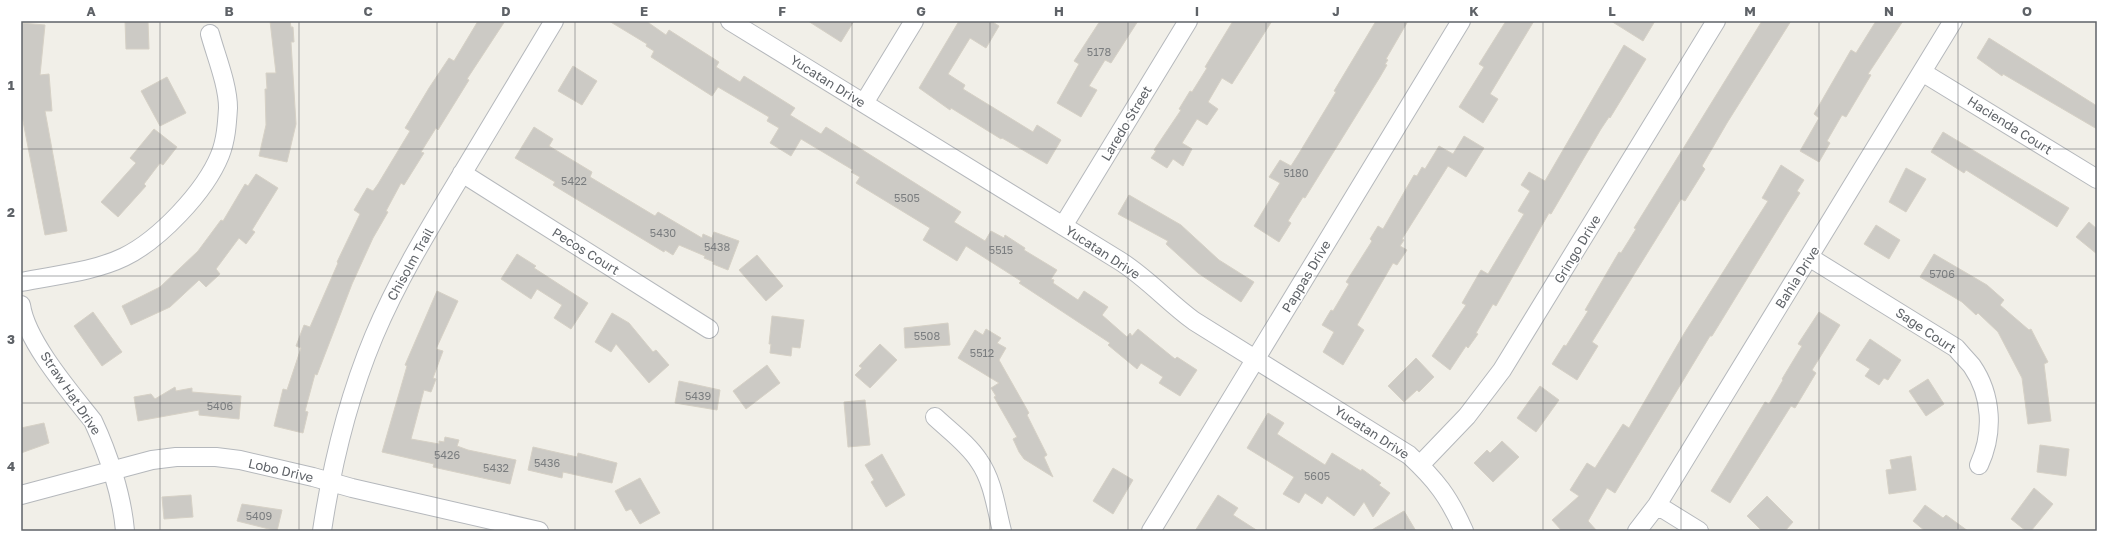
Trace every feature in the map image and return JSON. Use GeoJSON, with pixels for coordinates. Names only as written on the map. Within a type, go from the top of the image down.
{"type":"FeatureCollection","features":[{"type":"Feature","properties":{"kind":"street","name":"Chisolm Trail"},"geometry":{"type":"LineString","coordinates":[[322,531],[330,483],[352,396],[374,335],[402,276],[554,21]]}},
{"type":"Feature","properties":{"kind":"street","name":"Yucatan Drive"},"geometry":{"type":"LineString","coordinates":[[730,21],[1139,273],[1179,311],[1401,449],[1435,480],[1451,503],[1464,531]]}},
{"type":"Feature","properties":{"kind":"street"},"geometry":{"type":"LineString","coordinates":[[864,104],[914,21]]}},
{"type":"Feature","properties":{"kind":"street","name":"Laredo Street"},"geometry":{"type":"LineString","coordinates":[[1063,226],[1188,21]]}},
{"type":"Feature","properties":{"kind":"street","name":"Pappas Drive"},"geometry":{"type":"LineString","coordinates":[[1150,531],[1461,21]]}},
{"type":"Feature","properties":{"kind":"street","name":"Gringo Drive"},"geometry":{"type":"LineString","coordinates":[[1420,465],[1467,416],[1502,370],[1716,21]]}},
{"type":"Feature","properties":{"kind":"street","name":"Bahia Drive"},"geometry":{"type":"LineString","coordinates":[[1637,531],[1657,505],[1953,21]]}},
{"type":"Feature","properties":{"kind":"street"},"geometry":{"type":"LineString","coordinates":[[21,282],[100,266],[138,250],[168,226],[202,184],[219,156],[227,124],[227,99],[210,34]]}},
{"type":"Feature","properties":{"kind":"street","name":"Hacienda Court"},"geometry":{"type":"LineString","coordinates":[[1922,72],[2097,179]]}},
{"type":"Feature","properties":{"kind":"street","name":"Pecos Court"},"geometry":{"type":"LineString","coordinates":[[462,173],[709,329]]}},
{"type":"Feature","properties":{"kind":"street","name":"Sage Court"},"geometry":{"type":"LineString","coordinates":[[1809,257],[1951,345],[1967,360],[1981,382],[1988,407],[1989,432],[1979,465]]}},
{"type":"Feature","properties":{"kind":"street","name":"Straw Hat Drive"},"geometry":{"type":"LineString","coordinates":[[21,305],[28,327],[37,344],[93,421],[104,442],[112,470],[125,531]]}},
{"type":"Feature","properties":{"kind":"street"},"geometry":{"type":"LineString","coordinates":[[935,417],[967,446],[980,461],[990,484],[1002,531]]}},
{"type":"Feature","properties":{"kind":"street","name":"Lobo Drive"},"geometry":{"type":"LineString","coordinates":[[21,495],[112,470],[160,459],[216,457],[240,460],[314,477],[330,483],[539,531]]}},
{"type":"Feature","properties":{"kind":"street"},"geometry":{"type":"LineString","coordinates":[[1657,505],[1699,531]]}},
{"type":"Feature","properties":{"kind":"building"},"geometry":{"type":"Polygon","coordinates":[[[125,21],[148,21],[149,49],[126,49],[125,21]]]}},
{"type":"Feature","properties":{"kind":"building"},"geometry":{"type":"Polygon","coordinates":[[[270,21],[290,21],[291,27],[293,27],[294,42],[291,42],[296,124],[287,162],[259,156],[266,125],[266,73],[276,73],[270,21]]]}},
{"type":"Feature","properties":{"kind":"building"},"geometry":{"type":"Polygon","coordinates":[[[478,21],[505,21],[467,79],[469,80],[438,130],[436,128],[421,152],[424,153],[404,185],[401,183],[386,211],[388,212],[373,238],[352,284],[317,375],[315,374],[305,411],[308,412],[303,433],[274,426],[283,389],[287,390],[301,348],[296,346],[304,325],[310,327],[338,263],[337,262],[360,214],[354,210],[367,188],[373,191],[378,184],[410,131],[405,128],[429,88],[449,58],[454,61],[478,21]]]}},
{"type":"Feature","properties":{"kind":"building"},"geometry":{"type":"Polygon","coordinates":[[[609,21],[646,21],[666,35],[669,30],[719,62],[716,67],[740,82],[744,76],[795,108],[790,115],[821,134],[826,127],[961,212],[954,222],[985,241],[991,231],[1004,238],[1005,235],[1025,248],[1024,250],[1057,270],[1051,279],[1054,280],[1053,283],[1078,300],[1084,291],[1108,307],[1102,315],[1127,337],[1130,333],[1132,336],[1138,329],[1175,359],[1177,357],[1197,370],[1180,396],[1159,383],[1163,377],[1141,363],[1137,369],[1108,345],[1110,343],[1019,283],[1021,281],[966,246],[957,261],[923,240],[930,228],[856,183],[860,177],[851,172],[853,170],[801,139],[791,156],[770,143],[779,128],[767,121],[769,117],[718,87],[712,96],[651,57],[654,51],[646,46],[647,44],[609,21]]]}},
{"type":"Feature","properties":{"kind":"building"},"geometry":{"type":"Polygon","coordinates":[[[808,21],[854,21],[841,42],[808,21]]]}},
{"type":"Feature","properties":{"kind":"building"},"geometry":{"type":"Polygon","coordinates":[[[959,21],[991,21],[999,26],[986,48],[970,38],[948,74],[965,85],[963,89],[1033,132],[1037,125],[1061,140],[1047,164],[1002,138],[1001,139],[951,108],[950,110],[919,88],[959,21]]]}},
{"type":"Feature","properties":{"kind":"building"},"geometry":{"type":"Polygon","coordinates":[[[1100,21],[1138,21],[1111,63],[1105,60],[1089,86],[1097,90],[1081,117],[1057,103],[1079,64],[1074,61],[1100,21]]]}},
{"type":"Feature","properties":{"kind":"building"},"geometry":{"type":"Polygon","coordinates":[[[1233,21],[1272,21],[1232,84],[1222,78],[1208,102],[1218,109],[1207,125],[1197,119],[1182,143],[1192,149],[1183,166],[1173,159],[1167,168],[1151,158],[1156,151],[1154,150],[1181,110],[1179,109],[1190,91],[1192,92],[1207,68],[1205,67],[1233,21]]]}},
{"type":"Feature","properties":{"kind":"building"},"geometry":{"type":"Polygon","coordinates":[[[1376,21],[1408,21],[1386,59],[1388,60],[1385,64],[1387,65],[1380,77],[1305,198],[1303,197],[1288,221],[1291,223],[1279,242],[1254,226],[1280,183],[1269,177],[1280,160],[1291,166],[1336,92],[1334,91],[1376,21]]]}},
{"type":"Feature","properties":{"kind":"building"},"geometry":{"type":"Polygon","coordinates":[[[1506,21],[1534,21],[1490,94],[1498,99],[1483,123],[1459,107],[1484,67],[1479,64],[1506,21]]]}},
{"type":"Feature","properties":{"kind":"building"},"geometry":{"type":"Polygon","coordinates":[[[1611,21],[1655,21],[1643,41],[1611,21]]]}},
{"type":"Feature","properties":{"kind":"building"},"geometry":{"type":"Polygon","coordinates":[[[1762,21],[1791,21],[1702,166],[1705,169],[1685,201],[1681,199],[1592,342],[1598,346],[1577,380],[1552,364],[1564,345],[1566,346],[1588,311],[1585,310],[1619,252],[1621,253],[1636,229],[1634,228],[1762,21]]]}},
{"type":"Feature","properties":{"kind":"building"},"geometry":{"type":"Polygon","coordinates":[[[1876,21],[1903,21],[1868,74],[1871,75],[1846,117],[1842,115],[1827,141],[1830,143],[1819,162],[1800,151],[1819,118],[1814,114],[1851,50],[1856,53],[1876,21]]]}},
{"type":"Feature","properties":{"kind":"building"},"geometry":{"type":"Polygon","coordinates":[[[21,23],[45,25],[40,75],[49,74],[52,111],[45,111],[67,231],[45,235],[22,116],[21,23]]]}},
{"type":"Feature","properties":{"kind":"building"},"geometry":{"type":"Polygon","coordinates":[[[1989,38],[2097,106],[2097,129],[2003,74],[2002,76],[1977,58],[1989,38]]]}},
{"type":"Feature","properties":{"kind":"building"},"geometry":{"type":"Polygon","coordinates":[[[1624,45],[1646,59],[1610,118],[1609,117],[1601,129],[1551,214],[1549,213],[1496,306],[1493,304],[1476,333],[1478,334],[1468,348],[1466,346],[1450,370],[1432,356],[1466,305],[1462,303],[1481,270],[1488,274],[1524,214],[1518,211],[1530,191],[1521,185],[1529,172],[1545,181],[1624,45]]]}},
{"type":"Feature","properties":{"kind":"building"},"geometry":{"type":"Polygon","coordinates":[[[573,66],[597,81],[582,105],[558,91],[573,66]]]}},
{"type":"Feature","properties":{"kind":"building"},"geometry":{"type":"Polygon","coordinates":[[[167,77],[186,113],[160,126],[141,91],[167,77]]]}},
{"type":"Feature","properties":{"kind":"building"},"geometry":{"type":"Polygon","coordinates":[[[534,127],[553,139],[549,146],[592,172],[590,177],[655,216],[658,212],[702,238],[703,234],[712,238],[714,232],[739,241],[728,270],[713,264],[714,262],[704,258],[705,256],[679,245],[673,255],[665,250],[664,252],[553,185],[555,182],[515,158],[534,127]]]}},
{"type":"Feature","properties":{"kind":"building"},"geometry":{"type":"Polygon","coordinates":[[[154,129],[177,147],[163,165],[160,163],[144,184],[146,186],[118,217],[101,202],[136,163],[130,158],[154,129]]]}},
{"type":"Feature","properties":{"kind":"building"},"geometry":{"type":"Polygon","coordinates":[[[1943,132],[2069,208],[2057,227],[1966,170],[1964,173],[1931,152],[1943,132]]]}},
{"type":"Feature","properties":{"kind":"building"},"geometry":{"type":"Polygon","coordinates":[[[1464,136],[1484,148],[1466,177],[1448,166],[1402,239],[1404,240],[1400,246],[1407,250],[1397,265],[1393,263],[1357,325],[1364,330],[1343,365],[1323,352],[1334,332],[1322,325],[1331,310],[1333,311],[1349,284],[1346,282],[1372,241],[1370,239],[1378,226],[1383,229],[1414,175],[1417,176],[1422,167],[1425,169],[1439,146],[1453,154],[1464,136]]]}},
{"type":"Feature","properties":{"kind":"building"},"geometry":{"type":"Polygon","coordinates":[[[1781,165],[1804,180],[1797,191],[1800,193],[1712,336],[1710,336],[1615,493],[1607,488],[1588,521],[1597,531],[1562,531],[1552,520],[1579,496],[1570,490],[1587,463],[1595,468],[1623,424],[1629,428],[1685,332],[1768,201],[1762,198],[1781,165]]]}},
{"type":"Feature","properties":{"kind":"building"},"geometry":{"type":"Polygon","coordinates":[[[1906,168],[1926,179],[1906,212],[1889,202],[1906,168]]]}},
{"type":"Feature","properties":{"kind":"building"},"geometry":{"type":"Polygon","coordinates":[[[256,174],[278,188],[252,230],[255,232],[246,244],[239,238],[216,269],[220,274],[206,287],[199,280],[170,307],[131,325],[122,306],[160,287],[198,251],[221,220],[223,221],[245,184],[248,186],[256,174]]]}},
{"type":"Feature","properties":{"kind":"building"},"geometry":{"type":"Polygon","coordinates":[[[1129,195],[1181,225],[1219,260],[1254,282],[1241,302],[1198,273],[1166,244],[1168,241],[1118,214],[1129,195]]]}},
{"type":"Feature","properties":{"kind":"building"},"geometry":{"type":"Polygon","coordinates":[[[2089,222],[2097,229],[2097,254],[2076,237],[2089,222]]]}},
{"type":"Feature","properties":{"kind":"building"},"geometry":{"type":"Polygon","coordinates":[[[1876,225],[1900,240],[1889,259],[1864,244],[1876,225]]]}},
{"type":"Feature","properties":{"kind":"building"},"geometry":{"type":"Polygon","coordinates":[[[517,254],[536,266],[534,268],[588,303],[571,329],[554,318],[562,305],[537,289],[531,299],[501,279],[517,254]]]}},
{"type":"Feature","properties":{"kind":"building"},"geometry":{"type":"Polygon","coordinates":[[[1934,254],[1987,285],[2004,300],[2000,305],[2029,330],[2031,329],[2048,362],[2044,364],[2051,421],[2028,424],[2022,378],[1998,332],[1978,313],[1976,315],[1962,302],[1920,277],[1934,254]]]}},
{"type":"Feature","properties":{"kind":"building"},"geometry":{"type":"Polygon","coordinates":[[[757,255],[783,286],[766,301],[739,270],[757,255]]]}},
{"type":"Feature","properties":{"kind":"building"},"geometry":{"type":"Polygon","coordinates":[[[437,291],[458,301],[436,349],[443,351],[433,378],[436,379],[431,392],[424,390],[411,439],[439,444],[439,441],[444,442],[445,437],[459,440],[457,446],[468,450],[516,460],[510,484],[433,467],[434,464],[382,452],[407,366],[405,365],[437,291]]]}},
{"type":"Feature","properties":{"kind":"building"},"geometry":{"type":"Polygon","coordinates":[[[93,312],[122,352],[102,366],[74,326],[93,312]]]}},
{"type":"Feature","properties":{"kind":"building"},"geometry":{"type":"Polygon","coordinates":[[[1819,312],[1840,325],[1812,370],[1816,373],[1795,408],[1791,406],[1730,503],[1711,491],[1765,402],[1769,404],[1802,346],[1798,344],[1819,312]]]}},
{"type":"Feature","properties":{"kind":"building"},"geometry":{"type":"Polygon","coordinates":[[[612,313],[629,323],[653,352],[656,350],[669,365],[649,383],[616,344],[611,352],[595,342],[612,313]]]}},
{"type":"Feature","properties":{"kind":"building"},"geometry":{"type":"Polygon","coordinates":[[[772,316],[804,320],[800,348],[792,347],[791,356],[770,353],[771,344],[769,344],[772,316]]]}},
{"type":"Feature","properties":{"kind":"building"},"geometry":{"type":"Polygon","coordinates":[[[948,323],[950,345],[905,348],[904,328],[948,323]]]}},
{"type":"Feature","properties":{"kind":"building"},"geometry":{"type":"Polygon","coordinates":[[[986,329],[1001,338],[997,343],[1006,348],[999,360],[1029,413],[1027,415],[1047,455],[1044,457],[1053,477],[1024,459],[1019,452],[1013,439],[1017,437],[994,397],[996,396],[991,388],[999,383],[958,358],[975,330],[983,335],[986,329]]]}},
{"type":"Feature","properties":{"kind":"building"},"geometry":{"type":"Polygon","coordinates":[[[1870,339],[1901,360],[1888,380],[1884,378],[1879,385],[1865,376],[1870,369],[1856,360],[1870,339]]]}},
{"type":"Feature","properties":{"kind":"building"},"geometry":{"type":"Polygon","coordinates":[[[880,344],[897,360],[870,388],[855,375],[862,368],[859,366],[880,344]]]}},
{"type":"Feature","properties":{"kind":"building"},"geometry":{"type":"Polygon","coordinates":[[[1416,358],[1434,377],[1419,392],[1417,390],[1404,402],[1388,386],[1416,358]]]}},
{"type":"Feature","properties":{"kind":"building"},"geometry":{"type":"Polygon","coordinates":[[[767,365],[780,383],[746,409],[733,391],[767,365]]]}},
{"type":"Feature","properties":{"kind":"building"},"geometry":{"type":"Polygon","coordinates":[[[1928,379],[1944,404],[1926,416],[1909,391],[1928,379]]]}},
{"type":"Feature","properties":{"kind":"building"},"geometry":{"type":"Polygon","coordinates":[[[679,381],[720,390],[717,410],[675,403],[679,381]]]}},
{"type":"Feature","properties":{"kind":"building"},"geometry":{"type":"Polygon","coordinates":[[[1540,386],[1559,400],[1536,432],[1517,418],[1540,386]]]}},
{"type":"Feature","properties":{"kind":"building"},"geometry":{"type":"Polygon","coordinates":[[[175,387],[176,391],[192,388],[192,392],[241,396],[239,419],[199,415],[199,410],[138,421],[134,397],[151,394],[155,399],[175,387]]]}},
{"type":"Feature","properties":{"kind":"building"},"geometry":{"type":"Polygon","coordinates":[[[865,400],[870,445],[848,447],[844,402],[865,400]]]}},
{"type":"Feature","properties":{"kind":"building"},"geometry":{"type":"Polygon","coordinates":[[[1268,413],[1284,423],[1277,434],[1325,465],[1332,453],[1361,471],[1362,469],[1381,483],[1379,485],[1390,493],[1373,517],[1364,502],[1354,516],[1327,496],[1322,504],[1305,493],[1299,503],[1283,494],[1294,477],[1247,448],[1268,413]]]}},
{"type":"Feature","properties":{"kind":"building"},"geometry":{"type":"Polygon","coordinates":[[[44,423],[49,443],[21,453],[21,428],[44,423]]]}},
{"type":"Feature","properties":{"kind":"building"},"geometry":{"type":"Polygon","coordinates":[[[1502,441],[1519,457],[1493,482],[1474,463],[1487,450],[1490,453],[1502,441]]]}},
{"type":"Feature","properties":{"kind":"building"},"geometry":{"type":"Polygon","coordinates":[[[2040,445],[2069,449],[2066,476],[2037,472],[2040,445]]]}},
{"type":"Feature","properties":{"kind":"building"},"geometry":{"type":"Polygon","coordinates":[[[533,447],[577,457],[578,453],[617,463],[612,483],[563,472],[562,478],[528,470],[533,447]]]}},
{"type":"Feature","properties":{"kind":"building"},"geometry":{"type":"Polygon","coordinates":[[[882,454],[905,495],[886,507],[871,482],[874,480],[865,465],[882,454]]]}},
{"type":"Feature","properties":{"kind":"building"},"geometry":{"type":"Polygon","coordinates":[[[1911,456],[1916,490],[1889,494],[1886,470],[1892,469],[1890,460],[1911,456]]]}},
{"type":"Feature","properties":{"kind":"building"},"geometry":{"type":"Polygon","coordinates":[[[1113,468],[1133,480],[1113,514],[1093,501],[1113,468]]]}},
{"type":"Feature","properties":{"kind":"building"},"geometry":{"type":"Polygon","coordinates":[[[640,478],[660,513],[640,524],[631,509],[626,511],[615,491],[640,478]]]}},
{"type":"Feature","properties":{"kind":"building"},"geometry":{"type":"Polygon","coordinates":[[[2034,488],[2053,504],[2031,531],[2026,531],[2011,519],[2034,488]]]}},
{"type":"Feature","properties":{"kind":"building"},"geometry":{"type":"Polygon","coordinates":[[[191,495],[193,517],[164,519],[162,497],[191,495]]]}},
{"type":"Feature","properties":{"kind":"building"},"geometry":{"type":"Polygon","coordinates":[[[1218,495],[1238,508],[1233,515],[1258,531],[1195,531],[1218,495]]]}},
{"type":"Feature","properties":{"kind":"building"},"geometry":{"type":"Polygon","coordinates":[[[1767,496],[1793,522],[1785,531],[1762,531],[1747,516],[1767,496]]]}},
{"type":"Feature","properties":{"kind":"building"},"geometry":{"type":"Polygon","coordinates":[[[242,504],[282,510],[277,531],[237,521],[242,504]]]}},
{"type":"Feature","properties":{"kind":"building"},"geometry":{"type":"Polygon","coordinates":[[[1925,505],[1943,518],[1946,515],[1968,531],[1925,531],[1913,521],[1925,505]]]}},
{"type":"Feature","properties":{"kind":"building"},"geometry":{"type":"Polygon","coordinates":[[[1404,511],[1416,531],[1370,531],[1404,511]]]}}]}
